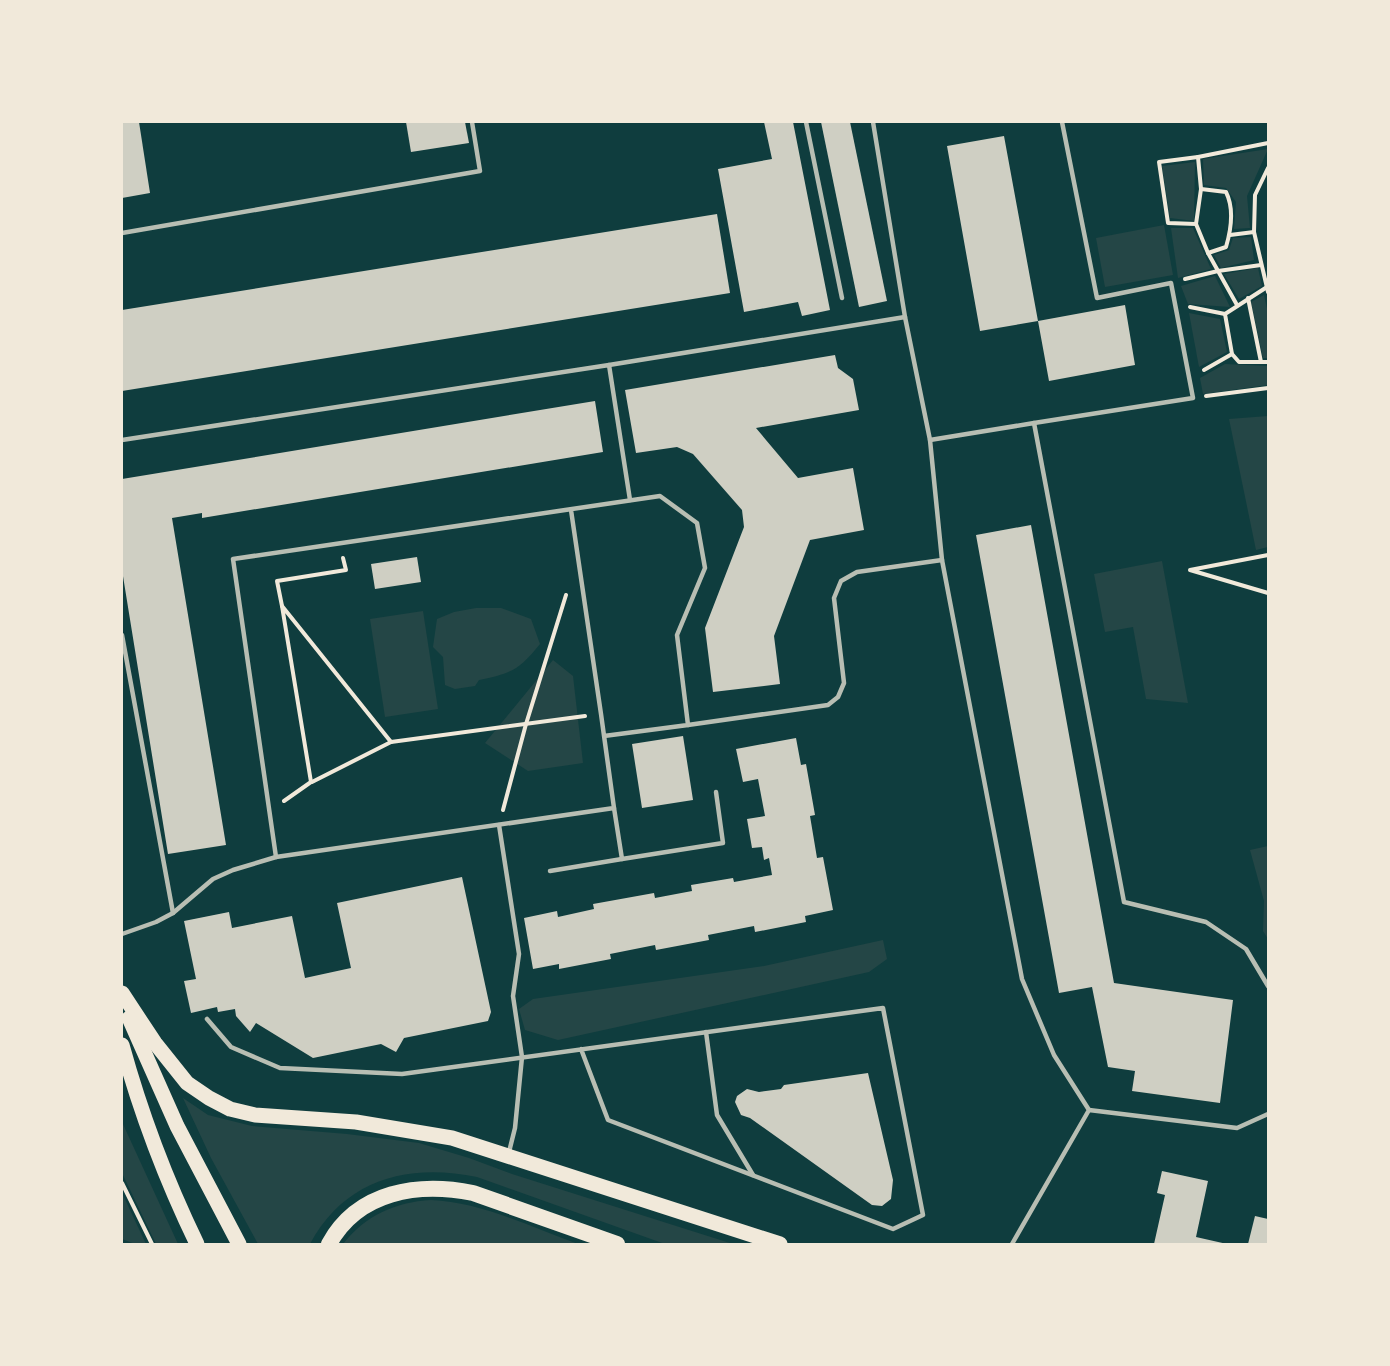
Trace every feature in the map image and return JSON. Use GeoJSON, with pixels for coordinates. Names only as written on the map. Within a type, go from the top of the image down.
{"type":"FeatureCollection","features":[{"type":"Feature","properties":{"kind":"highway"},"geometry":{"type":"LineString","coordinates":[[328,1245],[340,1227],[364,1207],[397,1192],[430,1187],[452,1188],[473,1193],[617,1245]]}},
{"type":"Feature","properties":{"kind":"main road"},"geometry":{"type":"LineString","coordinates":[[122,993],[155,1043],[187,1083],[230,1109],[255,1115],[356,1122],[452,1138],[780,1245]]}},
{"type":"Feature","properties":{"kind":"main road"},"geometry":{"type":"LineString","coordinates":[[122,1001],[177,1126],[239,1245]]}},
{"type":"Feature","properties":{"kind":"main road"},"geometry":{"type":"LineString","coordinates":[[122,1045],[151,1139],[197,1245]]}},
{"type":"Feature","properties":{"kind":"lane"},"geometry":{"type":"LineString","coordinates":[[122,233],[480,171],[472,122]]}},
{"type":"Feature","properties":{"kind":"lane"},"geometry":{"type":"LineString","coordinates":[[806,122],[842,298]]}},
{"type":"Feature","properties":{"kind":"lane"},"geometry":{"type":"LineString","coordinates":[[873,122],[905,317],[930,440],[942,560],[1022,979],[1054,1055],[1089,1110]]}},
{"type":"Feature","properties":{"kind":"lane"},"geometry":{"type":"LineString","coordinates":[[930,440],[1194,398],[1171,283],[1097,298],[1062,122]]}},
{"type":"Feature","properties":{"kind":"lane"},"geometry":{"type":"LineString","coordinates":[[122,440],[905,317]]}},
{"type":"Feature","properties":{"kind":"lane"},"geometry":{"type":"LineString","coordinates":[[609,365],[630,500]]}},
{"type":"Feature","properties":{"kind":"lane"},"geometry":{"type":"LineString","coordinates":[[1034,423],[1124,902],[1206,922],[1246,950],[1269,986]]}},
{"type":"Feature","properties":{"kind":"lane"},"geometry":{"type":"LineString","coordinates":[[276,857],[232,559],[660,496],[697,523],[705,568],[677,635],[688,725]]}},
{"type":"Feature","properties":{"kind":"lane"},"geometry":{"type":"LineString","coordinates":[[571,510],[622,859]]}},
{"type":"Feature","properties":{"kind":"lane"},"geometry":{"type":"LineString","coordinates":[[604,736],[828,705],[838,697],[844,683],[834,598],[841,581],[857,572],[942,560]]}},
{"type":"Feature","properties":{"kind":"lane"},"geometry":{"type":"LineString","coordinates":[[122,635],[173,913]]}},
{"type":"Feature","properties":{"kind":"lane"},"geometry":{"type":"LineString","coordinates":[[550,871],[723,843],[716,792]]}},
{"type":"Feature","properties":{"kind":"lane"},"geometry":{"type":"LineString","coordinates":[[122,934],[156,922],[173,913],[213,879],[233,870],[276,857],[614,808]]}},
{"type":"Feature","properties":{"kind":"lane"},"geometry":{"type":"LineString","coordinates":[[500,825],[519,954],[513,996],[522,1057],[515,1128],[508,1155]]}},
{"type":"Feature","properties":{"kind":"lane"},"geometry":{"type":"LineString","coordinates":[[207,1019],[231,1047],[280,1068],[402,1074],[522,1057],[883,1008],[923,1215],[893,1229],[608,1120],[581,1049]]}},
{"type":"Feature","properties":{"kind":"lane"},"geometry":{"type":"LineString","coordinates":[[706,1032],[717,1115],[753,1176]]}},
{"type":"Feature","properties":{"kind":"lane"},"geometry":{"type":"LineString","coordinates":[[1089,1110],[1237,1128],[1269,1114]]}},
{"type":"Feature","properties":{"kind":"lane"},"geometry":{"type":"LineString","coordinates":[[1012,1245],[1089,1110]]}},
{"type":"Feature","properties":{"kind":"path"},"geometry":{"type":"LineString","coordinates":[[1196,224],[1168,222],[1159,162],[1269,143]]}},
{"type":"Feature","properties":{"kind":"path"},"geometry":{"type":"LineString","coordinates":[[1198,157],[1201,189],[1196,224],[1208,253],[1237,305]]}},
{"type":"Feature","properties":{"kind":"path"},"geometry":{"type":"LineString","coordinates":[[1175,305],[1225,314],[1248,298],[1268,289],[1254,232],[1255,195],[1269,168]]}},
{"type":"Feature","properties":{"kind":"path"},"geometry":{"type":"LineString","coordinates":[[1201,189],[1226,192],[1231,201],[1230,235],[1226,247],[1208,253]]}},
{"type":"Feature","properties":{"kind":"path"},"geometry":{"type":"LineString","coordinates":[[1230,235],[1254,232]]}},
{"type":"Feature","properties":{"kind":"path"},"geometry":{"type":"LineString","coordinates":[[1171,283],[1218,271],[1261,264]]}},
{"type":"Feature","properties":{"kind":"path"},"geometry":{"type":"LineString","coordinates":[[1248,298],[1261,362]]}},
{"type":"Feature","properties":{"kind":"path"},"geometry":{"type":"LineString","coordinates":[[1225,314],[1232,354],[1239,362],[1269,362]]}},
{"type":"Feature","properties":{"kind":"path"},"geometry":{"type":"LineString","coordinates":[[1189,377],[1232,354]]}},
{"type":"Feature","properties":{"kind":"path"},"geometry":{"type":"LineString","coordinates":[[1194,398],[1269,388]]}},
{"type":"Feature","properties":{"kind":"path"},"geometry":{"type":"LineString","coordinates":[[311,782],[278,581],[346,570],[341,543]]}},
{"type":"Feature","properties":{"kind":"path"},"geometry":{"type":"LineString","coordinates":[[1269,555],[1190,570],[1269,593]]}},
{"type":"Feature","properties":{"kind":"path"},"geometry":{"type":"LineString","coordinates":[[500,825],[526,724],[567,592],[582,585]]}},
{"type":"Feature","properties":{"kind":"path"},"geometry":{"type":"LineString","coordinates":[[282,606],[391,742]]}},
{"type":"Feature","properties":{"kind":"path"},"geometry":{"type":"LineString","coordinates":[[269,811],[311,782],[391,742],[601,714]]}},
{"type":"Feature","properties":{"kind":"path"},"geometry":{"type":"LineString","coordinates":[[122,1183],[152,1245]]}},
{"type":"Feature","properties":{"kind":"shaded area"},"geometry":{"type":"Polygon","coordinates":[[[1268,149],[1247,196],[1250,228],[1234,229],[1236,202],[1226,188],[1204,185],[1203,159],[1268,149]]]}},
{"type":"Feature","properties":{"kind":"shaded area"},"geometry":{"type":"Polygon","coordinates":[[[1195,162],[1194,221],[1170,218],[1162,166],[1195,162]]]}},
{"type":"Feature","properties":{"kind":"shaded area"},"geometry":{"type":"Polygon","coordinates":[[[1164,225],[1173,275],[1105,287],[1096,238],[1164,225]]]}},
{"type":"Feature","properties":{"kind":"shaded area"},"geometry":{"type":"Polygon","coordinates":[[[1171,228],[1193,228],[1211,269],[1178,278],[1171,228]]]}},
{"type":"Feature","properties":{"kind":"shaded area"},"geometry":{"type":"Polygon","coordinates":[[[1251,237],[1254,260],[1221,268],[1214,255],[1229,250],[1233,238],[1251,237]]]}},
{"type":"Feature","properties":{"kind":"shaded area"},"geometry":{"type":"Polygon","coordinates":[[[1258,268],[1262,286],[1239,299],[1224,274],[1258,268]]]}},
{"type":"Feature","properties":{"kind":"shaded area"},"geometry":{"type":"Polygon","coordinates":[[[1215,276],[1230,307],[1188,304],[1181,286],[1215,276]]]}},
{"type":"Feature","properties":{"kind":"shaded area"},"geometry":{"type":"Polygon","coordinates":[[[1264,295],[1268,313],[1268,358],[1263,358],[1251,302],[1264,295]]]}},
{"type":"Feature","properties":{"kind":"shaded area"},"geometry":{"type":"Polygon","coordinates":[[[1189,313],[1220,319],[1227,352],[1199,367],[1189,313]]]}},
{"type":"Feature","properties":{"kind":"shaded area"},"geometry":{"type":"Polygon","coordinates":[[[1225,364],[1268,366],[1268,385],[1203,394],[1200,378],[1225,364]]]}},
{"type":"Feature","properties":{"kind":"shaded area"},"geometry":{"type":"Polygon","coordinates":[[[1268,416],[1268,547],[1256,550],[1229,419],[1268,416]]]}},
{"type":"Feature","properties":{"kind":"shaded area"},"geometry":{"type":"Polygon","coordinates":[[[1162,561],[1188,703],[1146,699],[1133,627],[1105,632],[1094,574],[1162,561]]]}},
{"type":"Feature","properties":{"kind":"shaded area"},"geometry":{"type":"Polygon","coordinates":[[[476,608],[501,608],[531,619],[540,644],[526,660],[514,669],[479,680],[475,686],[455,689],[445,685],[443,657],[433,647],[437,619],[454,612],[476,608]]]}},
{"type":"Feature","properties":{"kind":"shaded area"},"geometry":{"type":"Polygon","coordinates":[[[423,611],[438,709],[385,717],[370,619],[423,611]]]}},
{"type":"Feature","properties":{"kind":"shaded area"},"geometry":{"type":"Polygon","coordinates":[[[553,660],[573,676],[583,763],[528,771],[485,743],[553,660]]]}},
{"type":"Feature","properties":{"kind":"shaded area"},"geometry":{"type":"Polygon","coordinates":[[[1268,846],[1268,939],[1263,931],[1264,901],[1250,850],[1268,846]]]}},
{"type":"Feature","properties":{"kind":"shaded area"},"geometry":{"type":"Polygon","coordinates":[[[883,940],[887,959],[869,972],[558,1040],[525,1030],[519,1009],[533,999],[764,966],[883,940]]]}},
{"type":"Feature","properties":{"kind":"shaded area"},"geometry":{"type":"Polygon","coordinates":[[[183,1098],[208,1115],[252,1126],[419,1143],[733,1244],[665,1244],[477,1177],[427,1172],[381,1181],[360,1191],[341,1204],[324,1222],[310,1244],[258,1244],[211,1158],[183,1098]]]}},
{"type":"Feature","properties":{"kind":"shaded area"},"geometry":{"type":"Polygon","coordinates":[[[122,1122],[178,1244],[156,1244],[122,1173],[122,1122]]]}},
{"type":"Feature","properties":{"kind":"shaded area"},"geometry":{"type":"Polygon","coordinates":[[[122,1193],[146,1244],[135,1244],[122,1239],[122,1193]]]}},
{"type":"Feature","properties":{"kind":"shaded area"},"geometry":{"type":"Polygon","coordinates":[[[431,1200],[487,1210],[578,1244],[343,1244],[361,1226],[382,1212],[405,1204],[431,1200]]]}},
{"type":"Feature","properties":{"kind":"building"},"geometry":{"type":"Polygon","coordinates":[[[122,122],[139,122],[150,193],[122,198],[122,122]]]}},
{"type":"Feature","properties":{"kind":"building"},"geometry":{"type":"Polygon","coordinates":[[[406,122],[465,122],[469,143],[411,152],[406,122]]]}},
{"type":"Feature","properties":{"kind":"building"},"geometry":{"type":"Polygon","coordinates":[[[764,122],[793,122],[830,310],[802,316],[798,302],[744,312],[718,169],[772,159],[764,122]]]}},
{"type":"Feature","properties":{"kind":"building"},"geometry":{"type":"Polygon","coordinates":[[[821,122],[850,122],[887,301],[859,307],[821,122]]]}},
{"type":"Feature","properties":{"kind":"building"},"geometry":{"type":"Polygon","coordinates":[[[1004,136],[1038,321],[980,331],[947,146],[1004,136]]]}},
{"type":"Feature","properties":{"kind":"building"},"geometry":{"type":"Polygon","coordinates":[[[717,214],[730,293],[122,391],[122,310],[717,214]]]}},
{"type":"Feature","properties":{"kind":"building"},"geometry":{"type":"Polygon","coordinates":[[[1125,305],[1135,365],[1049,381],[1038,321],[1125,305]]]}},
{"type":"Feature","properties":{"kind":"building"},"geometry":{"type":"Polygon","coordinates":[[[835,355],[838,368],[853,379],[859,410],[756,428],[798,478],[853,468],[864,530],[810,540],[774,636],[780,684],[713,692],[705,628],[744,527],[742,510],[693,454],[677,447],[636,453],[625,390],[835,355]]]}},
{"type":"Feature","properties":{"kind":"building"},"geometry":{"type":"Polygon","coordinates":[[[595,401],[603,452],[202,518],[202,513],[172,518],[226,845],[168,854],[122,570],[122,479],[595,401]]]}},
{"type":"Feature","properties":{"kind":"building"},"geometry":{"type":"Polygon","coordinates":[[[1031,525],[1114,983],[1233,1000],[1220,1103],[1132,1091],[1135,1071],[1108,1067],[1092,987],[1059,993],[976,535],[1031,525]]]}},
{"type":"Feature","properties":{"kind":"building"},"geometry":{"type":"Polygon","coordinates":[[[417,557],[421,582],[375,589],[371,564],[417,557]]]}},
{"type":"Feature","properties":{"kind":"building"},"geometry":{"type":"Polygon","coordinates":[[[683,736],[693,800],[642,808],[632,744],[683,736]]]}},
{"type":"Feature","properties":{"kind":"building"},"geometry":{"type":"Polygon","coordinates":[[[796,738],[801,765],[806,764],[815,815],[810,816],[817,858],[823,857],[833,910],[805,916],[806,922],[755,932],[754,926],[708,935],[709,940],[656,950],[655,945],[610,954],[611,959],[559,969],[559,964],[533,969],[524,918],[557,911],[558,917],[594,909],[593,904],[654,893],[655,898],[692,891],[691,885],[733,878],[734,882],[772,875],[769,858],[764,860],[762,847],[752,848],[747,819],[765,816],[758,779],[743,782],[736,749],[796,738]]]}},
{"type":"Feature","properties":{"kind":"building"},"geometry":{"type":"Polygon","coordinates":[[[462,877],[491,1012],[488,1021],[404,1038],[396,1052],[381,1044],[313,1058],[256,1023],[250,1032],[236,1016],[235,1009],[218,1012],[217,1007],[191,1013],[184,981],[196,979],[184,921],[229,912],[232,928],[292,916],[305,978],[351,968],[337,903],[462,877]]]}},
{"type":"Feature","properties":{"kind":"building"},"geometry":{"type":"Polygon","coordinates":[[[868,1073],[893,1180],[891,1199],[882,1206],[872,1205],[750,1118],[741,1115],[735,1102],[737,1096],[747,1089],[759,1092],[781,1089],[784,1085],[868,1073]]]}},
{"type":"Feature","properties":{"kind":"building"},"geometry":{"type":"Polygon","coordinates":[[[1162,1171],[1208,1181],[1196,1237],[1227,1244],[1154,1244],[1165,1195],[1157,1193],[1162,1171]]]}},
{"type":"Feature","properties":{"kind":"building"},"geometry":{"type":"Polygon","coordinates":[[[1255,1216],[1268,1219],[1268,1244],[1248,1244],[1255,1216]]]}}]}
